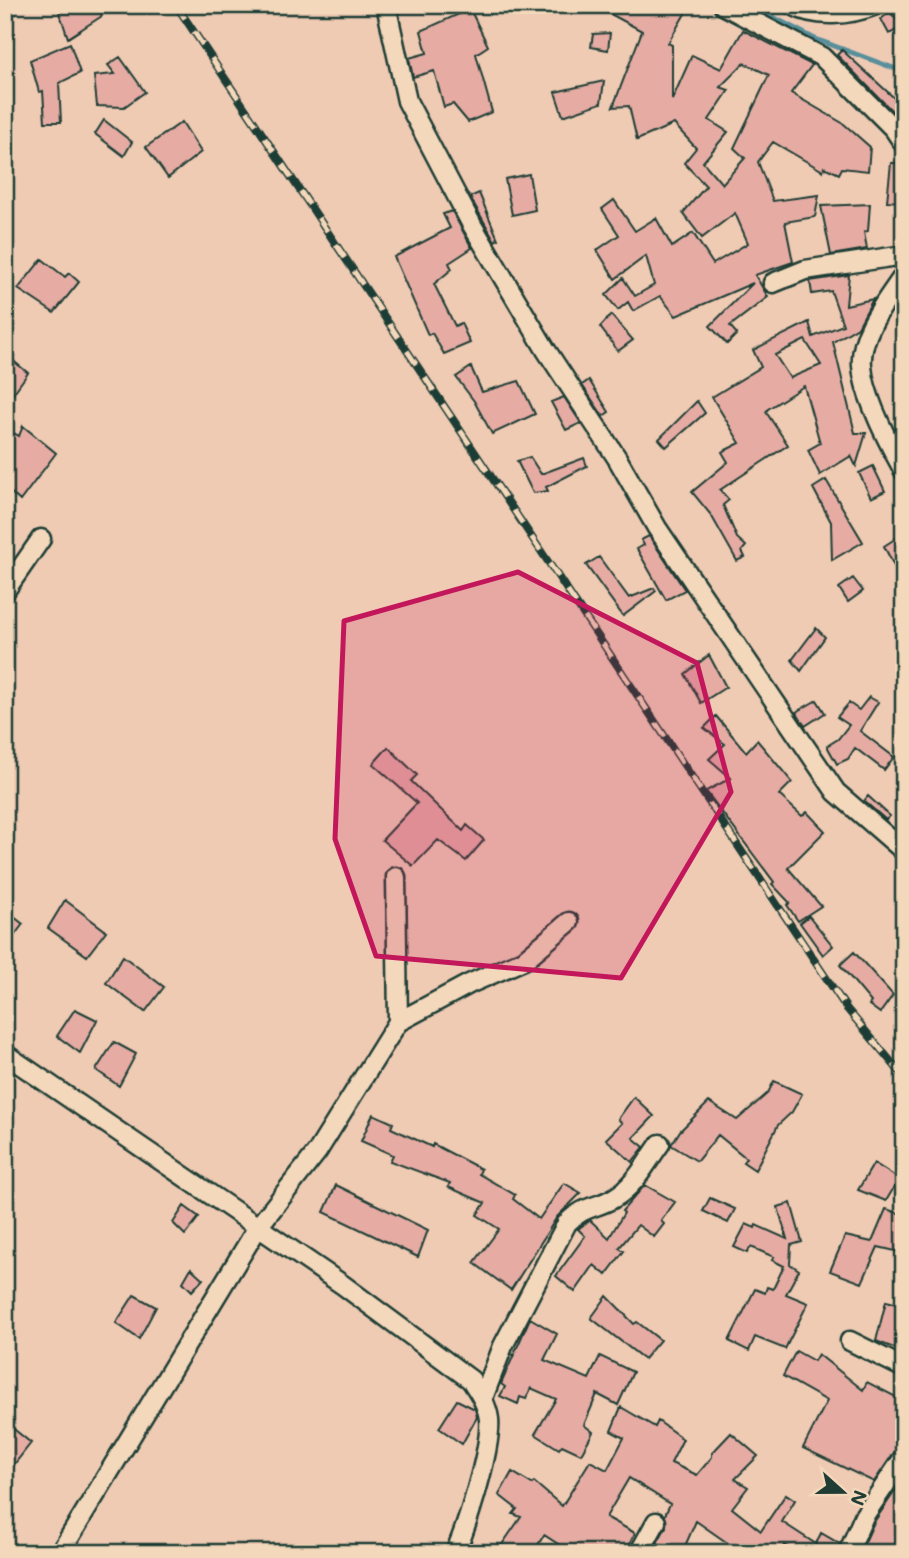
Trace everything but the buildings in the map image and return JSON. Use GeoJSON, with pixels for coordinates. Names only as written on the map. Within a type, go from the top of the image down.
{"type":"FeatureCollection","features":[{"type":"Feature","properties":{"kind":"street"},"geometry":{"type":"LineString","coordinates":[[386,5],[407,101],[472,225],[546,350],[617,458],[657,528],[836,792],[904,851]]}},
{"type":"Feature","properties":{"kind":"street"},"geometry":{"type":"LineString","coordinates":[[723,5],[822,57],[894,129],[904,144]]}},
{"type":"Feature","properties":{"kind":"street"},"geometry":{"type":"LineString","coordinates":[[792,5],[804,12],[842,15],[876,5]]}},
{"type":"Feature","properties":{"kind":"street"},"geometry":{"type":"LineString","coordinates":[[773,283],[805,270],[904,255]]}},
{"type":"Feature","properties":{"kind":"street"},"geometry":{"type":"LineString","coordinates":[[904,275],[869,331],[862,366],[892,450],[904,471]]}},
{"type":"Feature","properties":{"kind":"street"},"geometry":{"type":"LineString","coordinates":[[5,591],[41,540]]}},
{"type":"Feature","properties":{"kind":"street"},"geometry":{"type":"LineString","coordinates":[[396,877],[398,1022]]}},
{"type":"Feature","properties":{"kind":"street"},"geometry":{"type":"LineString","coordinates":[[61,1553],[258,1227],[317,1152],[398,1022],[535,954],[569,922]]}},
{"type":"Feature","properties":{"kind":"street"},"geometry":{"type":"LineString","coordinates":[[5,1054],[343,1284],[471,1380],[483,1398],[489,1421],[486,1448],[456,1553]]}},
{"type":"Feature","properties":{"kind":"street"},"geometry":{"type":"LineString","coordinates":[[483,1398],[503,1346],[566,1223],[581,1209],[612,1199],[629,1187],[660,1144]]}},
{"type":"Feature","properties":{"kind":"street"},"geometry":{"type":"LineString","coordinates":[[850,1341],[904,1368]]}},
{"type":"Feature","properties":{"kind":"street"},"geometry":{"type":"LineString","coordinates":[[848,1553],[864,1516],[904,1457]]}},
{"type":"Feature","properties":{"kind":"street"},"geometry":{"type":"LineString","coordinates":[[639,1553],[656,1522]]}},
{"type":"Feature","properties":{"kind":"highlighted area"},"geometry":{"type":"Polygon","coordinates":[[[518,572],[697,663],[731,792],[621,978],[376,956],[335,839],[344,621],[518,572]]]}},
{"type":"Feature","properties":{"kind":"waterway"},"geometry":{"type":"LineString","coordinates":[[750,5],[813,38],[904,72]]}},
{"type":"Feature","properties":{"kind":"railway"},"geometry":{"type":"LineString","coordinates":[[176,5],[847,1009],[904,1077]]}}]}
